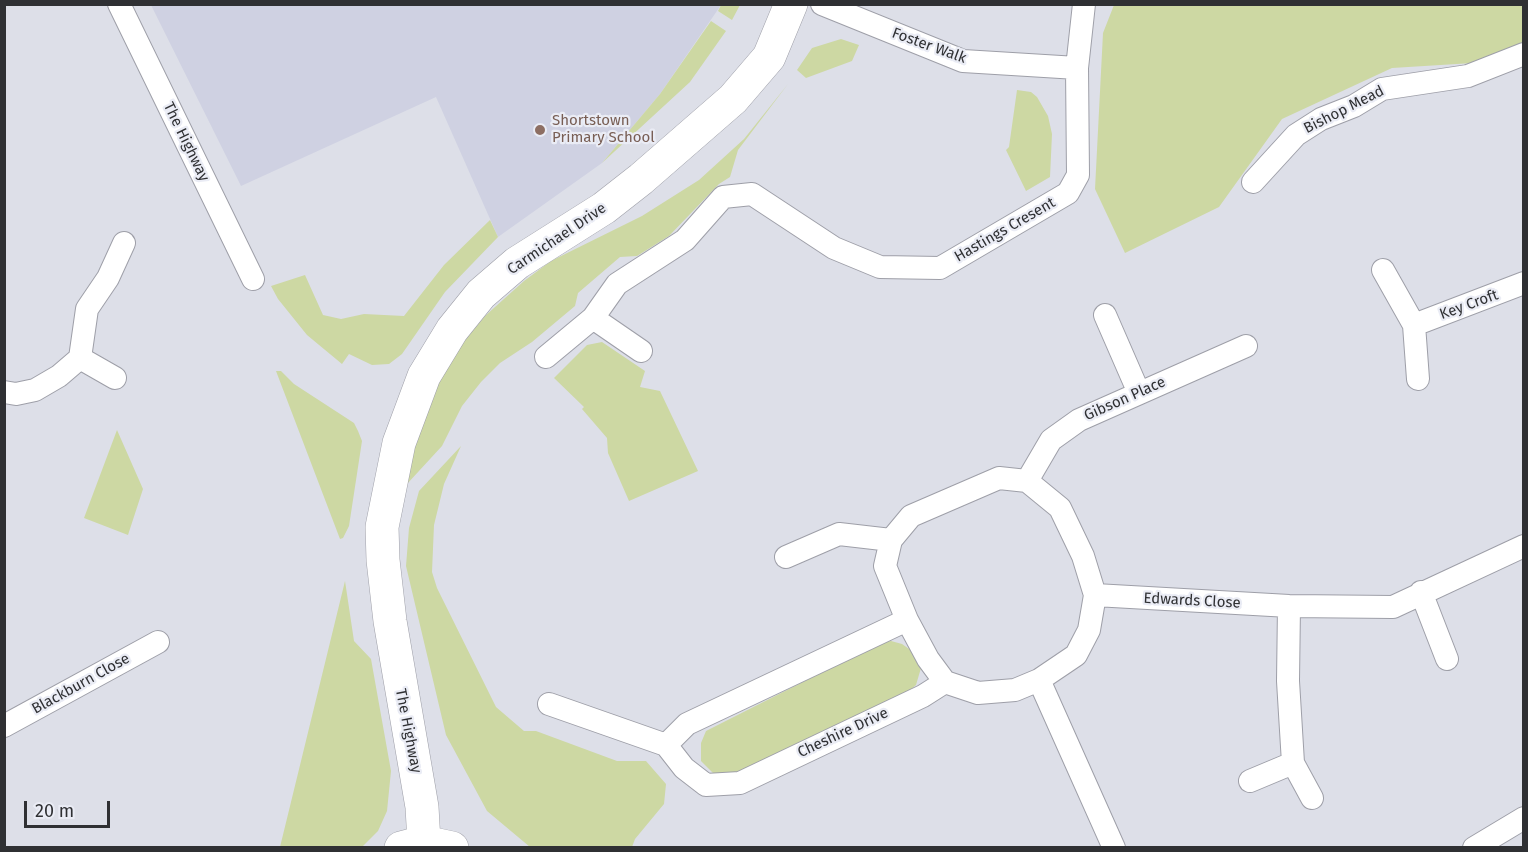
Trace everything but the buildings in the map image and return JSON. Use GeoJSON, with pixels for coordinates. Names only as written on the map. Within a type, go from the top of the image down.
{"type":"FeatureCollection","features":[{"type":"Feature","properties":{"kind":"main road","name":"Carmichael Drive"},"geometry":{"type":"LineString","coordinates":[[390,621],[382,527],[399,443],[424,376],[452,330],[481,294],[517,263],[604,208],[678,150],[720,112],[769,57],[791,4]]}},
{"type":"Feature","properties":{"kind":"main road","name":"The Highway"},"geometry":{"type":"LineString","coordinates":[[390,621],[422,807],[425,846]]}},
{"type":"Feature","properties":{"kind":"street","name":"The Highway"},"geometry":{"type":"LineString","coordinates":[[119,4],[253,279]]}},
{"type":"Feature","properties":{"kind":"street","name":"Foster Walk"},"geometry":{"type":"LineString","coordinates":[[822,4],[963,61],[1077,68]]}},
{"type":"Feature","properties":{"kind":"street","name":"Hastings Cresent"},"geometry":{"type":"LineString","coordinates":[[546,357],[593,318],[617,284],[685,240],[723,197],[752,194],[834,248],[880,267],[940,268],[1068,193],[1078,175],[1077,68],[1084,4]]}},
{"type":"Feature","properties":{"kind":"street","name":"Bishop Mead"},"geometry":{"type":"LineString","coordinates":[[1253,182],[1296,135],[1321,119],[1354,106],[1382,89],[1468,76],[1524,54]]}},
{"type":"Feature","properties":{"kind":"street"},"geometry":{"type":"LineString","coordinates":[[4,392],[16,394],[35,390],[58,376],[80,358],[87,309],[108,278],[124,243]]}},
{"type":"Feature","properties":{"kind":"street"},"geometry":{"type":"LineString","coordinates":[[1383,270],[1414,325],[1418,379]]}},
{"type":"Feature","properties":{"kind":"street","name":"Key Croft"},"geometry":{"type":"LineString","coordinates":[[1414,325],[1524,283]]}},
{"type":"Feature","properties":{"kind":"street"},"geometry":{"type":"LineString","coordinates":[[1104,315],[1139,393]]}},
{"type":"Feature","properties":{"kind":"street"},"geometry":{"type":"LineString","coordinates":[[593,318],[641,351]]}},
{"type":"Feature","properties":{"kind":"street","name":"Gibson Place"},"geometry":{"type":"LineString","coordinates":[[1027,481],[1051,440],[1079,420],[1246,346]]}},
{"type":"Feature","properties":{"kind":"street"},"geometry":{"type":"LineString","coordinates":[[80,358],[115,378]]}},
{"type":"Feature","properties":{"kind":"street"},"geometry":{"type":"LineString","coordinates":[[999,477],[1027,481],[1060,508],[1083,556],[1095,595],[1089,630],[1076,655],[1039,680],[1015,690],[978,693],[945,682],[928,659],[907,620],[885,566],[891,540],[911,516],[999,477]]}},
{"type":"Feature","properties":{"kind":"street"},"geometry":{"type":"LineString","coordinates":[[786,557],[839,534],[891,540]]}},
{"type":"Feature","properties":{"kind":"street","name":"Edwards Close"},"geometry":{"type":"LineString","coordinates":[[1095,595],[1289,606],[1393,607],[1524,546]]}},
{"type":"Feature","properties":{"kind":"street"},"geometry":{"type":"LineString","coordinates":[[1421,592],[1447,659]]}},
{"type":"Feature","properties":{"kind":"street"},"geometry":{"type":"LineString","coordinates":[[1289,606],[1288,681],[1293,763],[1312,798]]}},
{"type":"Feature","properties":{"kind":"street"},"geometry":{"type":"LineString","coordinates":[[549,704],[666,746],[687,724],[907,620]]}},
{"type":"Feature","properties":{"kind":"street","name":"Blackburn Close"},"geometry":{"type":"LineString","coordinates":[[4,726],[158,642]]}},
{"type":"Feature","properties":{"kind":"street"},"geometry":{"type":"LineString","coordinates":[[1039,680],[1114,848]]}},
{"type":"Feature","properties":{"kind":"street","name":"Cheshire Drive"},"geometry":{"type":"LineString","coordinates":[[666,746],[684,768],[706,785],[740,783],[923,696],[945,682]]}},
{"type":"Feature","properties":{"kind":"street"},"geometry":{"type":"LineString","coordinates":[[1250,781],[1293,763]]}},
{"type":"Feature","properties":{"kind":"street"},"geometry":{"type":"LineString","coordinates":[[1474,848],[1524,818]]}},
{"type":"Feature","properties":{"kind":"shaded area","name":"Shortstown Primary School"},"geometry":{"type":"Polygon","coordinates":[[[151,5],[721,5],[660,94],[602,163],[498,237],[436,97],[241,186],[151,5]]]}},
{"type":"Feature","properties":{"kind":"green space"},"geometry":{"type":"Polygon","coordinates":[[[721,5],[740,5],[732,20],[718,11],[721,5]]]}},
{"type":"Feature","properties":{"kind":"green space"},"geometry":{"type":"Polygon","coordinates":[[[1114,5],[1523,5],[1523,42],[1473,63],[1392,68],[1282,119],[1219,207],[1125,253],[1095,189],[1103,33],[1114,5]]]}},
{"type":"Feature","properties":{"kind":"green space"},"geometry":{"type":"Polygon","coordinates":[[[711,21],[726,31],[690,82],[602,163],[660,94],[711,21]]]}},
{"type":"Feature","properties":{"kind":"green space"},"geometry":{"type":"Polygon","coordinates":[[[841,39],[859,45],[852,61],[806,78],[797,70],[812,48],[841,39]]]}},
{"type":"Feature","properties":{"kind":"green space"},"geometry":{"type":"Polygon","coordinates":[[[788,84],[738,150],[730,177],[719,184],[669,236],[637,256],[620,257],[578,293],[575,306],[532,342],[500,363],[462,406],[442,446],[407,484],[408,448],[451,357],[485,316],[524,281],[551,261],[642,216],[699,180],[744,139],[788,84]]]}},
{"type":"Feature","properties":{"kind":"green space"},"geometry":{"type":"Polygon","coordinates":[[[1017,90],[1031,92],[1037,97],[1048,116],[1052,134],[1050,177],[1026,191],[1006,150],[1009,147],[1017,90]]]}},
{"type":"Feature","properties":{"kind":"green space"},"geometry":{"type":"Polygon","coordinates":[[[490,220],[498,237],[445,292],[402,354],[389,364],[372,365],[349,354],[342,364],[307,335],[278,299],[271,286],[305,275],[323,315],[341,319],[364,314],[404,316],[444,265],[490,220]]]}},
{"type":"Feature","properties":{"kind":"green space"},"geometry":{"type":"Polygon","coordinates":[[[602,342],[645,371],[640,387],[660,391],[698,471],[629,501],[608,453],[607,438],[582,409],[584,407],[554,378],[587,345],[602,342]]]}},
{"type":"Feature","properties":{"kind":"green space"},"geometry":{"type":"Polygon","coordinates":[[[276,371],[281,371],[294,384],[354,423],[358,431],[362,441],[349,526],[343,538],[340,539],[276,371]]]}},
{"type":"Feature","properties":{"kind":"green space"},"geometry":{"type":"Polygon","coordinates":[[[117,430],[143,489],[128,535],[84,518],[117,430]]]}},
{"type":"Feature","properties":{"kind":"green space"},"geometry":{"type":"Polygon","coordinates":[[[461,446],[444,484],[434,525],[432,572],[437,588],[496,707],[524,731],[536,731],[617,761],[646,761],[666,784],[664,804],[635,839],[632,847],[530,847],[487,811],[446,735],[406,566],[409,528],[419,491],[461,446]]]}},
{"type":"Feature","properties":{"kind":"green space"},"geometry":{"type":"Polygon","coordinates":[[[345,581],[354,641],[371,659],[391,771],[387,811],[378,831],[362,847],[280,847],[345,581]]]}},
{"type":"Feature","properties":{"kind":"green space"},"geometry":{"type":"Polygon","coordinates":[[[891,641],[902,644],[912,651],[921,668],[916,685],[908,692],[727,777],[713,773],[701,761],[701,743],[706,731],[880,643],[891,641]]]}},
{"type":"Feature","properties":{"kind":"place","name":"Shortstown Primary School"},"geometry":{"type":"Point","coordinates":[540,130]}}]}
